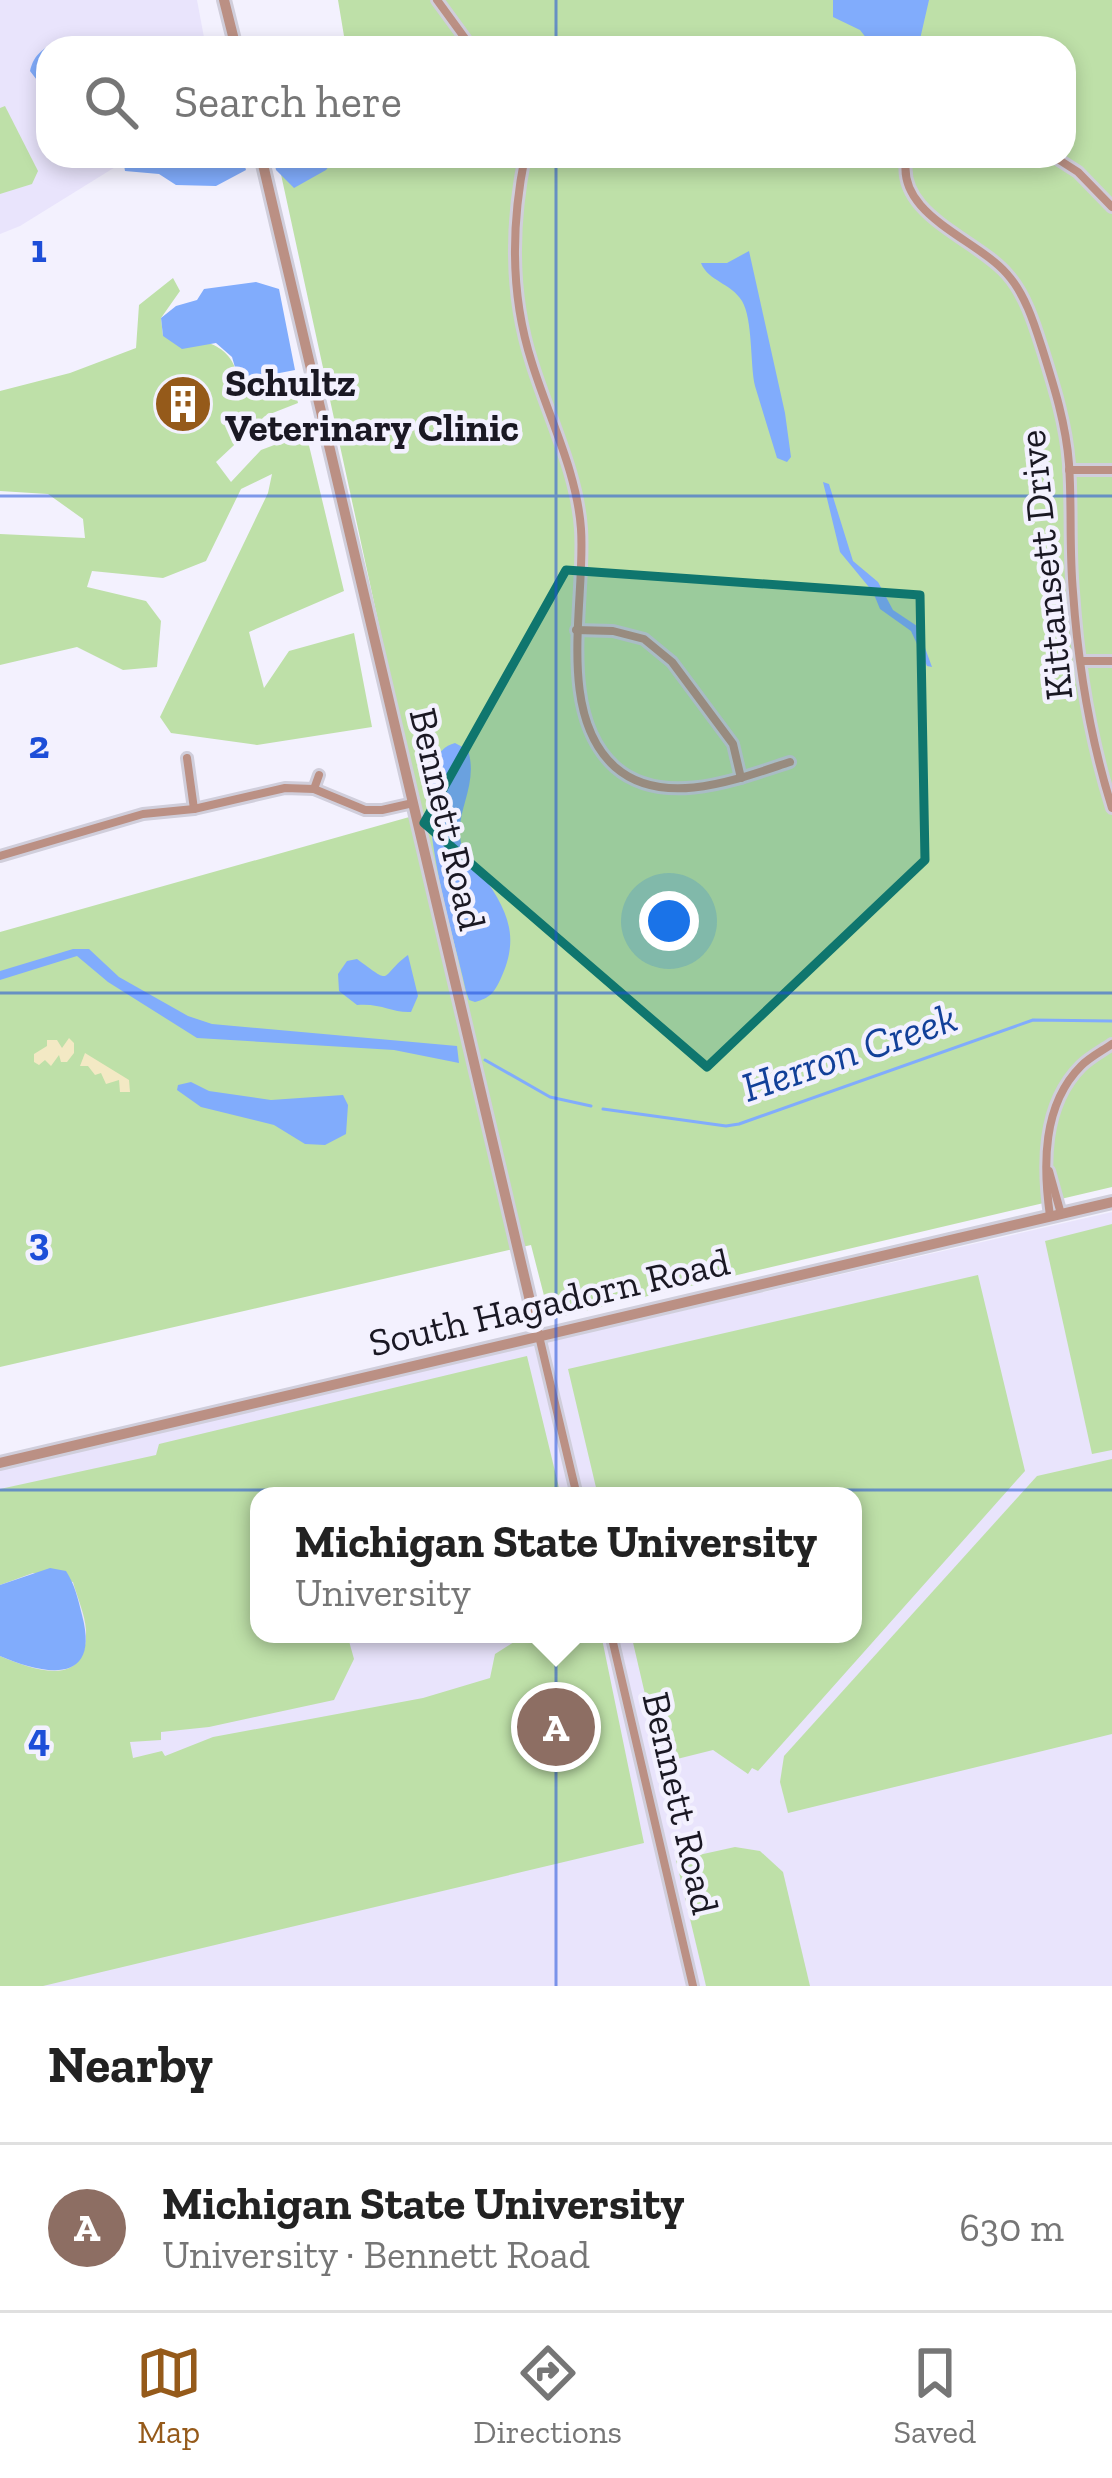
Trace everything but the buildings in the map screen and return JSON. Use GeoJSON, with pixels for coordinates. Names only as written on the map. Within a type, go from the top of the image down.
{"type":"FeatureCollection","features":[{"type":"Feature","properties":{"kind":"street"},"geometry":{"type":"LineString","coordinates":[[224,0],[233,36]]}},
{"type":"Feature","properties":{"kind":"street"},"geometry":{"type":"LineString","coordinates":[[436,0],[463,36]]}},
{"type":"Feature","properties":{"kind":"street","name":"Bennett Road"},"geometry":{"type":"LineString","coordinates":[[264,168],[576,1487]]}},
{"type":"Feature","properties":{"kind":"street"},"geometry":{"type":"LineString","coordinates":[[524,168],[514,238],[518,302],[530,359],[571,478],[581,530],[576,630],[583,707],[594,739],[616,768],[648,784],[689,789],[790,762]]}},
{"type":"Feature","properties":{"kind":"street","name":"Kittansett Drive"},"geometry":{"type":"LineString","coordinates":[[905,168],[904,176],[927,212],[1009,276],[1030,313],[1059,403],[1070,470],[1070,538],[1085,695],[1112,808]]}},
{"type":"Feature","properties":{"kind":"street"},"geometry":{"type":"LineString","coordinates":[[1072,168],[1112,207]]}},
{"type":"Feature","properties":{"kind":"street"},"geometry":{"type":"LineString","coordinates":[[1070,470],[1112,470]]}},
{"type":"Feature","properties":{"kind":"street"},"geometry":{"type":"LineString","coordinates":[[576,630],[644,639],[672,662],[733,744],[741,778]]}},
{"type":"Feature","properties":{"kind":"street"},"geometry":{"type":"LineString","coordinates":[[1081,661],[1112,661]]}},
{"type":"Feature","properties":{"kind":"street"},"geometry":{"type":"LineString","coordinates":[[187,758],[194,809]]}},
{"type":"Feature","properties":{"kind":"street"},"geometry":{"type":"LineString","coordinates":[[314,789],[319,775]]}},
{"type":"Feature","properties":{"kind":"street"},"geometry":{"type":"LineString","coordinates":[[0,856],[143,814],[194,809],[285,788],[314,789],[365,810],[382,811],[414,802]]}},
{"type":"Feature","properties":{"kind":"street"},"geometry":{"type":"LineString","coordinates":[[1055,1215],[1048,1125],[1080,1066],[1112,1044]]}},
{"type":"Feature","properties":{"kind":"street","name":"South Hagadorn Road"},"geometry":{"type":"LineString","coordinates":[[0,1463],[1112,1202]]}},
{"type":"Feature","properties":{"kind":"street","name":"Bennett Road"},"geometry":{"type":"LineString","coordinates":[[613,1643],[693,1986]]}},
{"type":"Feature","properties":{"kind":"highlighted area"},"geometry":{"type":"Polygon","coordinates":[[[566,570],[920,595],[925,860],[707,1067],[424,823],[566,570]]]}},
{"type":"Feature","properties":{"kind":"shaded area"},"geometry":{"type":"Polygon","coordinates":[[[0,0],[197,0],[204,36],[36,36],[36,168],[114,168],[0,234],[0,0]]]}},
{"type":"Feature","properties":{"kind":"shaded area"},"geometry":{"type":"Polygon","coordinates":[[[1112,1212],[1112,1986],[0,1986],[0,1468],[1112,1212]]]}},
{"type":"Feature","properties":{"kind":"green space"},"geometry":{"type":"Polygon","coordinates":[[[338,0],[1112,0],[1112,1187],[550,1319],[531,1245],[0,1367],[0,932],[420,814],[280,168],[1076,168],[1076,36],[344,36],[338,0]]]}},
{"type":"Feature","properties":{"kind":"green space"},"geometry":{"type":"Polygon","coordinates":[[[5,106],[38,171],[32,184],[0,194],[0,108],[5,106]]]}},
{"type":"Feature","properties":{"kind":"green space"},"geometry":{"type":"Polygon","coordinates":[[[173,278],[180,291],[161,318],[163,336],[221,349],[239,381],[294,387],[298,403],[265,416],[216,462],[231,482],[261,450],[306,433],[344,591],[249,632],[264,688],[289,651],[354,633],[372,727],[257,745],[171,733],[160,717],[268,493],[272,474],[241,489],[206,561],[163,578],[92,571],[87,587],[146,601],[161,621],[157,667],[123,670],[77,647],[0,665],[0,534],[85,538],[83,519],[48,494],[0,491],[0,391],[70,373],[136,348],[139,305],[173,278]]]}},
{"type":"Feature","properties":{"kind":"green space"},"geometry":{"type":"Polygon","coordinates":[[[1112,1224],[1112,1450],[1092,1454],[1045,1241],[1112,1224]]]}},
{"type":"Feature","properties":{"kind":"green space"},"geometry":{"type":"Polygon","coordinates":[[[978,1275],[1025,1471],[758,1771],[752,1768],[748,1774],[713,1750],[661,1763],[633,1643],[862,1643],[862,1487],[596,1487],[568,1369],[978,1275]]]}},
{"type":"Feature","properties":{"kind":"green space"},"geometry":{"type":"Polygon","coordinates":[[[527,1356],[559,1487],[250,1487],[250,1643],[350,1643],[354,1659],[334,1700],[209,1727],[161,1732],[161,1740],[130,1742],[133,1758],[162,1751],[165,1756],[213,1737],[423,1698],[490,1678],[495,1654],[512,1643],[603,1643],[644,1843],[43,1986],[0,1986],[0,1656],[43,1670],[69,1668],[84,1649],[86,1630],[73,1582],[33,1573],[0,1585],[0,1489],[156,1455],[159,1444],[527,1356]]]}},
{"type":"Feature","properties":{"kind":"green space"},"geometry":{"type":"Polygon","coordinates":[[[1112,1459],[1112,1734],[788,1813],[780,1782],[784,1756],[1037,1476],[1112,1459]]]}},
{"type":"Feature","properties":{"kind":"green space"},"geometry":{"type":"Polygon","coordinates":[[[735,1847],[760,1851],[783,1872],[810,1986],[706,1986],[676,1860],[735,1847]]]}},
{"type":"Feature","properties":{"kind":"sand"},"geometry":{"type":"Polygon","coordinates":[[[69,1038],[74,1053],[67,1062],[61,1062],[59,1055],[51,1066],[45,1060],[39,1065],[34,1062],[34,1054],[47,1046],[47,1040],[57,1040],[62,1048],[69,1038]]]}},
{"type":"Feature","properties":{"kind":"sand"},"geometry":{"type":"Polygon","coordinates":[[[85,1053],[129,1080],[130,1092],[120,1092],[119,1080],[106,1084],[101,1073],[95,1075],[88,1066],[80,1066],[85,1053]]]}},
{"type":"Feature","properties":{"kind":"water"},"geometry":{"type":"Polygon","coordinates":[[[833,0],[929,0],[921,36],[865,36],[833,17],[833,0]]]}},
{"type":"Feature","properties":{"kind":"water"},"geometry":{"type":"Polygon","coordinates":[[[276,168],[328,168],[294,188],[276,168]]]}},
{"type":"Feature","properties":{"kind":"water"},"geometry":{"type":"Polygon","coordinates":[[[246,170],[216,186],[176,185],[159,174],[125,171],[246,170]]]}},
{"type":"Feature","properties":{"kind":"water"},"geometry":{"type":"Polygon","coordinates":[[[749,251],[785,413],[791,457],[787,462],[777,458],[755,386],[746,309],[701,263],[727,263],[749,251]]]}},
{"type":"Feature","properties":{"kind":"water"},"geometry":{"type":"Polygon","coordinates":[[[256,282],[279,289],[295,370],[239,381],[232,357],[216,343],[182,349],[163,336],[161,318],[176,306],[197,300],[204,289],[256,282]]]}},
{"type":"Feature","properties":{"kind":"water"},"geometry":{"type":"Polygon","coordinates":[[[823,482],[829,484],[853,561],[878,582],[893,610],[917,626],[932,667],[927,666],[911,631],[880,609],[873,592],[840,552],[823,482]]]}},
{"type":"Feature","properties":{"kind":"water"},"geometry":{"type":"Polygon","coordinates":[[[455,743],[468,750],[471,763],[461,843],[499,900],[510,937],[507,963],[494,991],[475,1002],[469,1000],[452,936],[430,816],[430,781],[438,756],[455,743]]]}},
{"type":"Feature","properties":{"kind":"water"},"geometry":{"type":"Polygon","coordinates":[[[73,949],[89,949],[119,977],[188,1016],[212,1024],[457,1046],[459,1063],[394,1050],[197,1038],[108,982],[77,956],[0,980],[0,971],[73,949]]]}},
{"type":"Feature","properties":{"kind":"water"},"geometry":{"type":"Polygon","coordinates":[[[408,955],[418,996],[411,1012],[357,1005],[339,991],[338,974],[347,961],[357,959],[386,976],[408,955]]]}},
{"type":"Feature","properties":{"kind":"water"},"geometry":{"type":"Polygon","coordinates":[[[191,1082],[209,1091],[271,1100],[343,1095],[348,1105],[346,1134],[325,1145],[305,1144],[274,1125],[201,1107],[177,1090],[178,1085],[191,1082]]]}},
{"type":"Feature","properties":{"kind":"water"},"geometry":{"type":"Polygon","coordinates":[[[50,1568],[69,1576],[86,1638],[83,1654],[65,1669],[34,1668],[0,1656],[0,1585],[50,1568]]]}},
{"type":"Feature","properties":{"kind":"waterway","name":"Herron Creek"},"geometry":{"type":"LineString","coordinates":[[603,1109],[739,1124],[1033,1020],[1112,1021]]}},
{"type":"Feature","properties":{"kind":"waterway","name":"Herron Creek"},"geometry":{"type":"LineString","coordinates":[[485,1060],[550,1097],[591,1106]]}},
{"type":"Feature","properties":{"kind":"place","name":"Schultz Veterinary Clinic"},"geometry":{"type":"Point","coordinates":[183,404]}},
{"type":"Feature","properties":{"kind":"place","name":"Michigan State University"},"geometry":{"type":"Point","coordinates":[556,1727]}}]}
